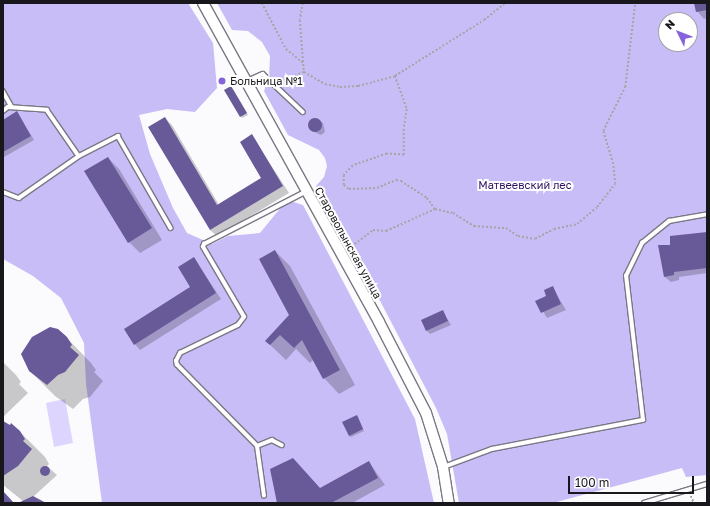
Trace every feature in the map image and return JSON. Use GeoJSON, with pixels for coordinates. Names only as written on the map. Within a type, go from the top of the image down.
{"type":"FeatureCollection","features":[{"type":"Feature","properties":{"kind":"street","name":"Староволынская улица"},"geometry":{"type":"LineString","coordinates":[[203,3],[426,413],[443,467],[450,503]]}},
{"type":"Feature","properties":{"kind":"lane"},"geometry":{"type":"LineString","coordinates":[[246,81],[260,73],[274,84],[303,112]]}},
{"type":"Feature","properties":{"kind":"lane"},"geometry":{"type":"LineString","coordinates":[[3,91],[12,107]]}},
{"type":"Feature","properties":{"kind":"lane"},"geometry":{"type":"LineString","coordinates":[[3,111],[12,107],[47,110],[79,156]]}},
{"type":"Feature","properties":{"kind":"lane"},"geometry":{"type":"LineString","coordinates":[[3,192],[19,198],[79,156],[118,136],[171,228]]}},
{"type":"Feature","properties":{"kind":"lane"},"geometry":{"type":"LineString","coordinates":[[264,496],[257,446],[176,361],[180,353],[238,325],[244,317],[243,311],[203,247],[204,244],[306,192]]}},
{"type":"Feature","properties":{"kind":"lane"},"geometry":{"type":"LineString","coordinates":[[443,467],[492,449],[643,420],[626,276],[642,243],[669,221],[707,214]]}},
{"type":"Feature","properties":{"kind":"lane"},"geometry":{"type":"LineString","coordinates":[[257,446],[272,440],[282,445]]}},
{"type":"Feature","properties":{"kind":"lane"},"geometry":{"type":"LineString","coordinates":[[644,503],[707,484]]}},
{"type":"Feature","properties":{"kind":"path"},"geometry":{"type":"LineString","coordinates":[[262,3],[286,49],[304,63]]}},
{"type":"Feature","properties":{"kind":"path"},"geometry":{"type":"LineString","coordinates":[[303,3],[300,20],[304,72]]}},
{"type":"Feature","properties":{"kind":"path"},"geometry":{"type":"LineString","coordinates":[[304,72],[325,84],[340,87],[358,86],[396,76],[484,20],[505,3]]}},
{"type":"Feature","properties":{"kind":"path"},"geometry":{"type":"LineString","coordinates":[[346,250],[373,230],[386,231],[435,209],[453,213],[474,226],[506,228],[518,236],[535,239],[554,229],[577,224],[597,207],[615,184],[613,164],[603,131],[625,87],[635,3]]}},
{"type":"Feature","properties":{"kind":"path"},"geometry":{"type":"LineString","coordinates":[[274,84],[304,72]]}},
{"type":"Feature","properties":{"kind":"path"},"geometry":{"type":"LineString","coordinates":[[396,76],[408,109],[404,129],[404,155],[387,154],[353,166],[344,176],[344,185],[349,189],[377,188],[396,180],[401,181],[427,198],[435,209]]}},
{"type":"Feature","properties":{"kind":"shaded area"},"geometry":{"type":"Polygon","coordinates":[[[65,399],[73,443],[54,447],[46,403],[65,399]]]}},
{"type":"Feature","properties":{"kind":"green space"},"geometry":{"type":"Polygon","coordinates":[[[3,3],[188,3],[213,43],[217,88],[195,112],[167,109],[139,115],[150,154],[173,208],[187,233],[212,244],[228,236],[260,233],[287,200],[303,205],[415,419],[434,503],[102,503],[86,384],[84,343],[61,298],[33,276],[3,259],[3,3]]]}},
{"type":"Feature","properties":{"kind":"green space","name":"Матвеевский лес"},"geometry":{"type":"Polygon","coordinates":[[[217,3],[707,3],[707,475],[686,477],[682,468],[553,503],[459,503],[447,434],[436,408],[352,247],[316,186],[324,177],[327,166],[325,158],[319,150],[288,135],[264,91],[269,78],[270,56],[262,42],[248,31],[232,30],[217,3]]]}},
{"type":"Feature","properties":{"kind":"building"},"geometry":{"type":"Polygon","coordinates":[[[694,3],[707,3],[707,10],[696,12],[694,3]]]}},
{"type":"Feature","properties":{"kind":"building"},"geometry":{"type":"Polygon","coordinates":[[[231,86],[247,113],[240,117],[224,90],[231,86]]]}},
{"type":"Feature","properties":{"kind":"building"},"geometry":{"type":"Polygon","coordinates":[[[17,111],[31,136],[3,152],[3,120],[17,111]]]}},
{"type":"Feature","properties":{"kind":"building"},"geometry":{"type":"Polygon","coordinates":[[[165,117],[217,205],[261,178],[240,142],[252,134],[283,186],[210,230],[148,127],[165,117]]]}},
{"type":"Feature","properties":{"kind":"building"},"geometry":{"type":"Polygon","coordinates":[[[312,118],[318,118],[322,122],[322,128],[318,132],[312,132],[308,128],[308,122],[312,118]]]}},
{"type":"Feature","properties":{"kind":"building"},"geometry":{"type":"Polygon","coordinates":[[[108,157],[152,228],[128,243],[84,171],[108,157]]]}},
{"type":"Feature","properties":{"kind":"building"},"geometry":{"type":"Polygon","coordinates":[[[707,232],[707,268],[674,272],[674,275],[664,277],[658,245],[670,245],[670,236],[707,232]]]}},
{"type":"Feature","properties":{"kind":"building"},"geometry":{"type":"Polygon","coordinates":[[[275,250],[340,370],[323,379],[302,340],[294,348],[280,335],[270,345],[265,341],[289,315],[259,259],[275,250]]]}},
{"type":"Feature","properties":{"kind":"building"},"geometry":{"type":"Polygon","coordinates":[[[194,257],[216,293],[134,345],[124,329],[190,287],[178,267],[194,257]]]}},
{"type":"Feature","properties":{"kind":"building"},"geometry":{"type":"Polygon","coordinates":[[[553,286],[561,304],[541,313],[535,301],[546,296],[544,290],[553,286]]]}},
{"type":"Feature","properties":{"kind":"building"},"geometry":{"type":"Polygon","coordinates":[[[443,310],[448,321],[426,331],[421,320],[443,310]]]}},
{"type":"Feature","properties":{"kind":"building"},"geometry":{"type":"Polygon","coordinates":[[[50,327],[58,329],[67,337],[72,345],[70,347],[79,355],[65,372],[58,375],[47,385],[29,371],[21,354],[32,337],[50,327]]]}},
{"type":"Feature","properties":{"kind":"building"},"geometry":{"type":"Polygon","coordinates":[[[357,415],[363,429],[349,436],[342,422],[357,415]]]}},
{"type":"Feature","properties":{"kind":"building"},"geometry":{"type":"Polygon","coordinates":[[[3,421],[10,425],[11,423],[20,431],[25,439],[23,441],[32,449],[18,466],[3,476],[3,421]]]}},
{"type":"Feature","properties":{"kind":"building"},"geometry":{"type":"Polygon","coordinates":[[[293,458],[320,488],[369,461],[378,478],[331,503],[277,503],[270,469],[293,458]]]}},
{"type":"Feature","properties":{"kind":"building"},"geometry":{"type":"Polygon","coordinates":[[[43,466],[47,466],[49,467],[49,475],[43,476],[40,473],[40,469],[43,466]]]}},
{"type":"Feature","properties":{"kind":"building"},"geometry":{"type":"Polygon","coordinates":[[[3,491],[14,503],[3,503],[3,491]]]}},
{"type":"Feature","properties":{"kind":"building"},"geometry":{"type":"Polygon","coordinates":[[[33,496],[46,503],[18,503],[33,496]]]}},
{"type":"Feature","properties":{"kind":"place","name":"Больница №1"},"geometry":{"type":"Point","coordinates":[222,81]}}]}
